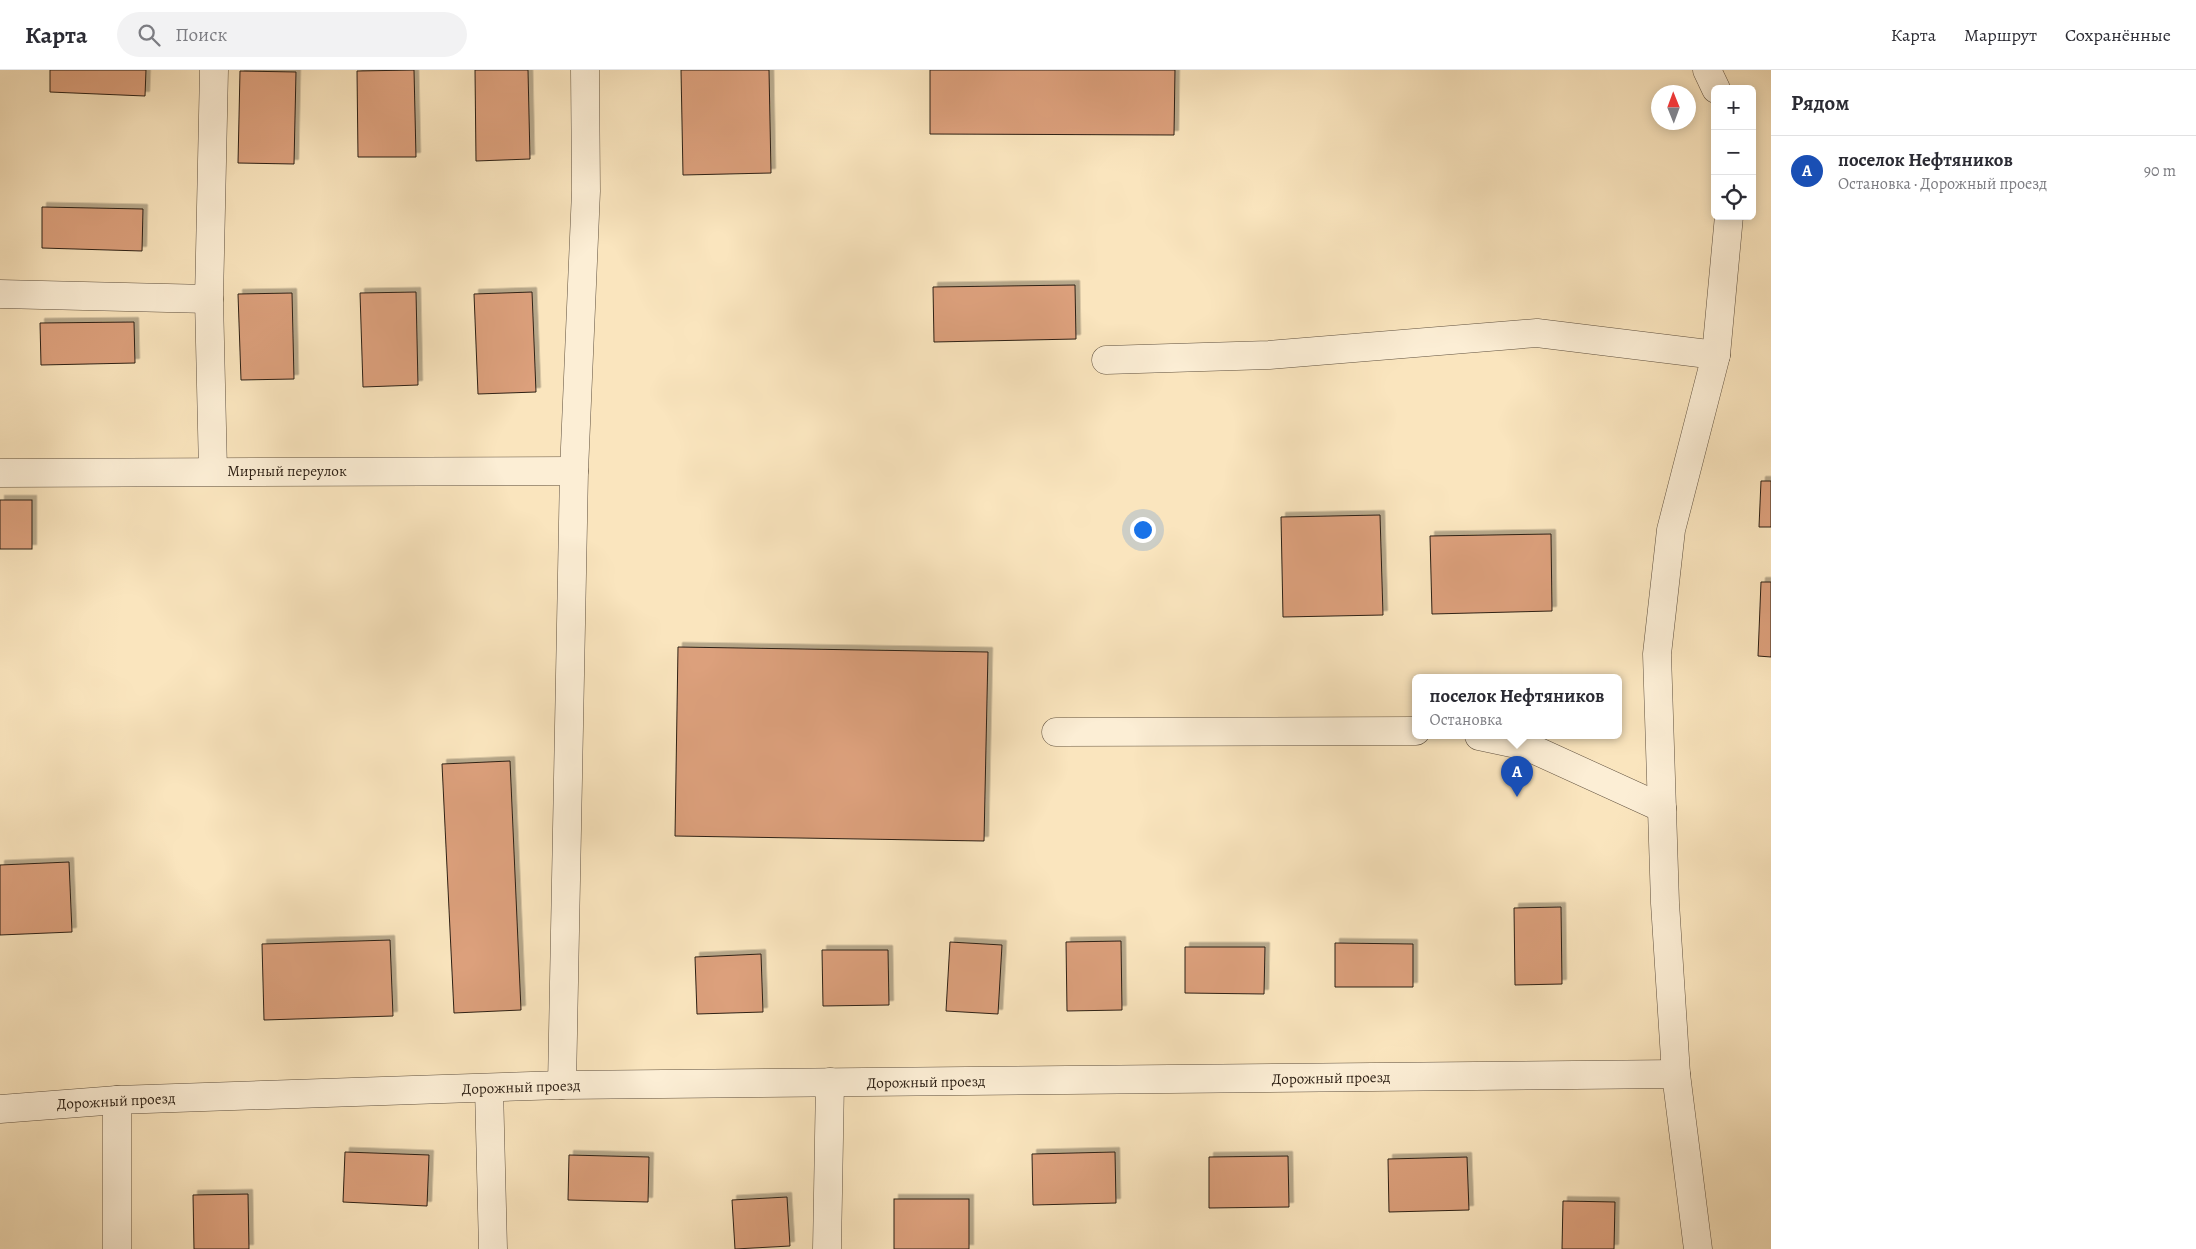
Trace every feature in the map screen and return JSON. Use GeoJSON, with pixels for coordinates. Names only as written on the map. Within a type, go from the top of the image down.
{"type":"FeatureCollection","features":[{"type":"Feature","properties":{"kind":"street"},"geometry":{"type":"LineString","coordinates":[[213,471],[210,299],[214,70]]}},
{"type":"Feature","properties":{"kind":"street"},"geometry":{"type":"LineString","coordinates":[[562,1085],[574,470],[586,192],[585,70]]}},
{"type":"Feature","properties":{"kind":"street"},"geometry":{"type":"LineString","coordinates":[[1707,70],[1714,85]]}},
{"type":"Feature","properties":{"kind":"street"},"geometry":{"type":"LineString","coordinates":[[1698,1249],[1676,1074],[1656,654],[1670,540],[1716,355],[1729,220]]}},
{"type":"Feature","properties":{"kind":"street"},"geometry":{"type":"LineString","coordinates":[[0,294],[210,299]]}},
{"type":"Feature","properties":{"kind":"street"},"geometry":{"type":"LineString","coordinates":[[1106,360],[1269,355],[1537,334],[1716,355]]}},
{"type":"Feature","properties":{"kind":"street","name":"Мирный переулок"},"geometry":{"type":"LineString","coordinates":[[0,472],[574,470]]}},
{"type":"Feature","properties":{"kind":"street"},"geometry":{"type":"LineString","coordinates":[[1056,732],[1412,731]]}},
{"type":"Feature","properties":{"kind":"street"},"geometry":{"type":"LineString","coordinates":[[1493,739],[1526,746],[1662,808]]}},
{"type":"Feature","properties":{"kind":"street","name":"Дорожный проезд"},"geometry":{"type":"LineString","coordinates":[[0,1109],[117,1100],[562,1085],[1676,1074]]}},
{"type":"Feature","properties":{"kind":"street"},"geometry":{"type":"LineString","coordinates":[[827,1249],[830,1082]]}},
{"type":"Feature","properties":{"kind":"street"},"geometry":{"type":"LineString","coordinates":[[489,1088],[492,1249]]}},
{"type":"Feature","properties":{"kind":"street"},"geometry":{"type":"LineString","coordinates":[[117,1100],[117,1249]]}},
{"type":"Feature","properties":{"kind":"building"},"geometry":{"type":"Polygon","coordinates":[[[50,70],[146,70],[145,96],[50,92],[50,70]]]}},
{"type":"Feature","properties":{"kind":"building"},"geometry":{"type":"Polygon","coordinates":[[[414,70],[416,157],[358,157],[357,71],[414,70]]]}},
{"type":"Feature","properties":{"kind":"building"},"geometry":{"type":"Polygon","coordinates":[[[475,70],[528,70],[530,159],[476,161],[475,70]]]}},
{"type":"Feature","properties":{"kind":"building"},"geometry":{"type":"Polygon","coordinates":[[[681,70],[769,70],[771,173],[683,175],[681,70]]]}},
{"type":"Feature","properties":{"kind":"building"},"geometry":{"type":"Polygon","coordinates":[[[930,70],[1175,70],[1174,135],[930,134],[930,70]]]}},
{"type":"Feature","properties":{"kind":"building"},"geometry":{"type":"Polygon","coordinates":[[[240,71],[296,72],[294,164],[238,163],[240,71]]]}},
{"type":"Feature","properties":{"kind":"building"},"geometry":{"type":"Polygon","coordinates":[[[42,207],[143,209],[142,251],[42,248],[42,207]]]}},
{"type":"Feature","properties":{"kind":"building"},"geometry":{"type":"Polygon","coordinates":[[[1075,285],[1076,339],[934,342],[933,287],[1075,285]]]}},
{"type":"Feature","properties":{"kind":"building"},"geometry":{"type":"Polygon","coordinates":[[[416,292],[418,385],[363,387],[360,293],[416,292]]]}},
{"type":"Feature","properties":{"kind":"building"},"geometry":{"type":"Polygon","coordinates":[[[532,292],[536,392],[478,394],[474,294],[532,292]]]}},
{"type":"Feature","properties":{"kind":"building"},"geometry":{"type":"Polygon","coordinates":[[[292,293],[294,379],[241,380],[238,294],[292,293]]]}},
{"type":"Feature","properties":{"kind":"building"},"geometry":{"type":"Polygon","coordinates":[[[134,322],[135,363],[41,365],[40,323],[134,322]]]}},
{"type":"Feature","properties":{"kind":"building"},"geometry":{"type":"Polygon","coordinates":[[[1761,481],[1771,481],[1771,527],[1759,527],[1761,481]]]}},
{"type":"Feature","properties":{"kind":"building"},"geometry":{"type":"Polygon","coordinates":[[[0,500],[32,500],[32,549],[0,549],[0,500]]]}},
{"type":"Feature","properties":{"kind":"building"},"geometry":{"type":"Polygon","coordinates":[[[1380,515],[1383,615],[1283,617],[1281,517],[1380,515]]]}},
{"type":"Feature","properties":{"kind":"building"},"geometry":{"type":"Polygon","coordinates":[[[1551,534],[1552,611],[1432,614],[1430,536],[1551,534]]]}},
{"type":"Feature","properties":{"kind":"building"},"geometry":{"type":"Polygon","coordinates":[[[1761,582],[1771,582],[1771,657],[1758,656],[1761,582]]]}},
{"type":"Feature","properties":{"kind":"building"},"geometry":{"type":"Polygon","coordinates":[[[678,647],[988,652],[984,841],[675,836],[678,647]]]}},
{"type":"Feature","properties":{"kind":"building"},"geometry":{"type":"Polygon","coordinates":[[[510,761],[521,1010],[454,1013],[442,764],[510,761]]]}},
{"type":"Feature","properties":{"kind":"building"},"geometry":{"type":"Polygon","coordinates":[[[69,862],[72,932],[0,935],[0,865],[69,862]]]}},
{"type":"Feature","properties":{"kind":"building"},"geometry":{"type":"Polygon","coordinates":[[[1561,907],[1562,984],[1515,985],[1514,908],[1561,907]]]}},
{"type":"Feature","properties":{"kind":"building"},"geometry":{"type":"Polygon","coordinates":[[[390,940],[393,1016],[264,1020],[262,944],[390,940]]]}},
{"type":"Feature","properties":{"kind":"building"},"geometry":{"type":"Polygon","coordinates":[[[1121,941],[1122,1010],[1067,1011],[1066,942],[1121,941]]]}},
{"type":"Feature","properties":{"kind":"building"},"geometry":{"type":"Polygon","coordinates":[[[950,942],[1002,945],[998,1014],[946,1011],[950,942]]]}},
{"type":"Feature","properties":{"kind":"building"},"geometry":{"type":"Polygon","coordinates":[[[1335,943],[1413,944],[1413,987],[1335,987],[1335,943]]]}},
{"type":"Feature","properties":{"kind":"building"},"geometry":{"type":"Polygon","coordinates":[[[1185,947],[1265,947],[1264,994],[1185,993],[1185,947]]]}},
{"type":"Feature","properties":{"kind":"building"},"geometry":{"type":"Polygon","coordinates":[[[822,950],[888,950],[889,1005],[823,1006],[822,950]]]}},
{"type":"Feature","properties":{"kind":"building"},"geometry":{"type":"Polygon","coordinates":[[[761,954],[763,1012],[697,1014],[695,957],[761,954]]]}},
{"type":"Feature","properties":{"kind":"building"},"geometry":{"type":"Polygon","coordinates":[[[345,1152],[429,1155],[427,1206],[343,1202],[345,1152]]]}},
{"type":"Feature","properties":{"kind":"building"},"geometry":{"type":"Polygon","coordinates":[[[1115,1152],[1116,1203],[1033,1205],[1032,1154],[1115,1152]]]}},
{"type":"Feature","properties":{"kind":"building"},"geometry":{"type":"Polygon","coordinates":[[[569,1155],[649,1157],[648,1202],[568,1200],[569,1155]]]}},
{"type":"Feature","properties":{"kind":"building"},"geometry":{"type":"Polygon","coordinates":[[[1288,1156],[1289,1207],[1209,1208],[1209,1157],[1288,1156]]]}},
{"type":"Feature","properties":{"kind":"building"},"geometry":{"type":"Polygon","coordinates":[[[1467,1157],[1469,1210],[1389,1212],[1388,1159],[1467,1157]]]}},
{"type":"Feature","properties":{"kind":"building"},"geometry":{"type":"Polygon","coordinates":[[[248,1194],[249,1249],[194,1249],[193,1195],[248,1194]]]}},
{"type":"Feature","properties":{"kind":"building"},"geometry":{"type":"Polygon","coordinates":[[[787,1197],[790,1246],[735,1249],[732,1200],[787,1197]]]}},
{"type":"Feature","properties":{"kind":"building"},"geometry":{"type":"Polygon","coordinates":[[[894,1199],[969,1199],[969,1249],[894,1249],[894,1199]]]}},
{"type":"Feature","properties":{"kind":"building"},"geometry":{"type":"Polygon","coordinates":[[[1563,1201],[1615,1202],[1614,1249],[1562,1249],[1563,1201]]]}},
{"type":"Feature","properties":{"kind":"place","name":"поселок Нефтяников"},"geometry":{"type":"Point","coordinates":[1517,797]}}]}
